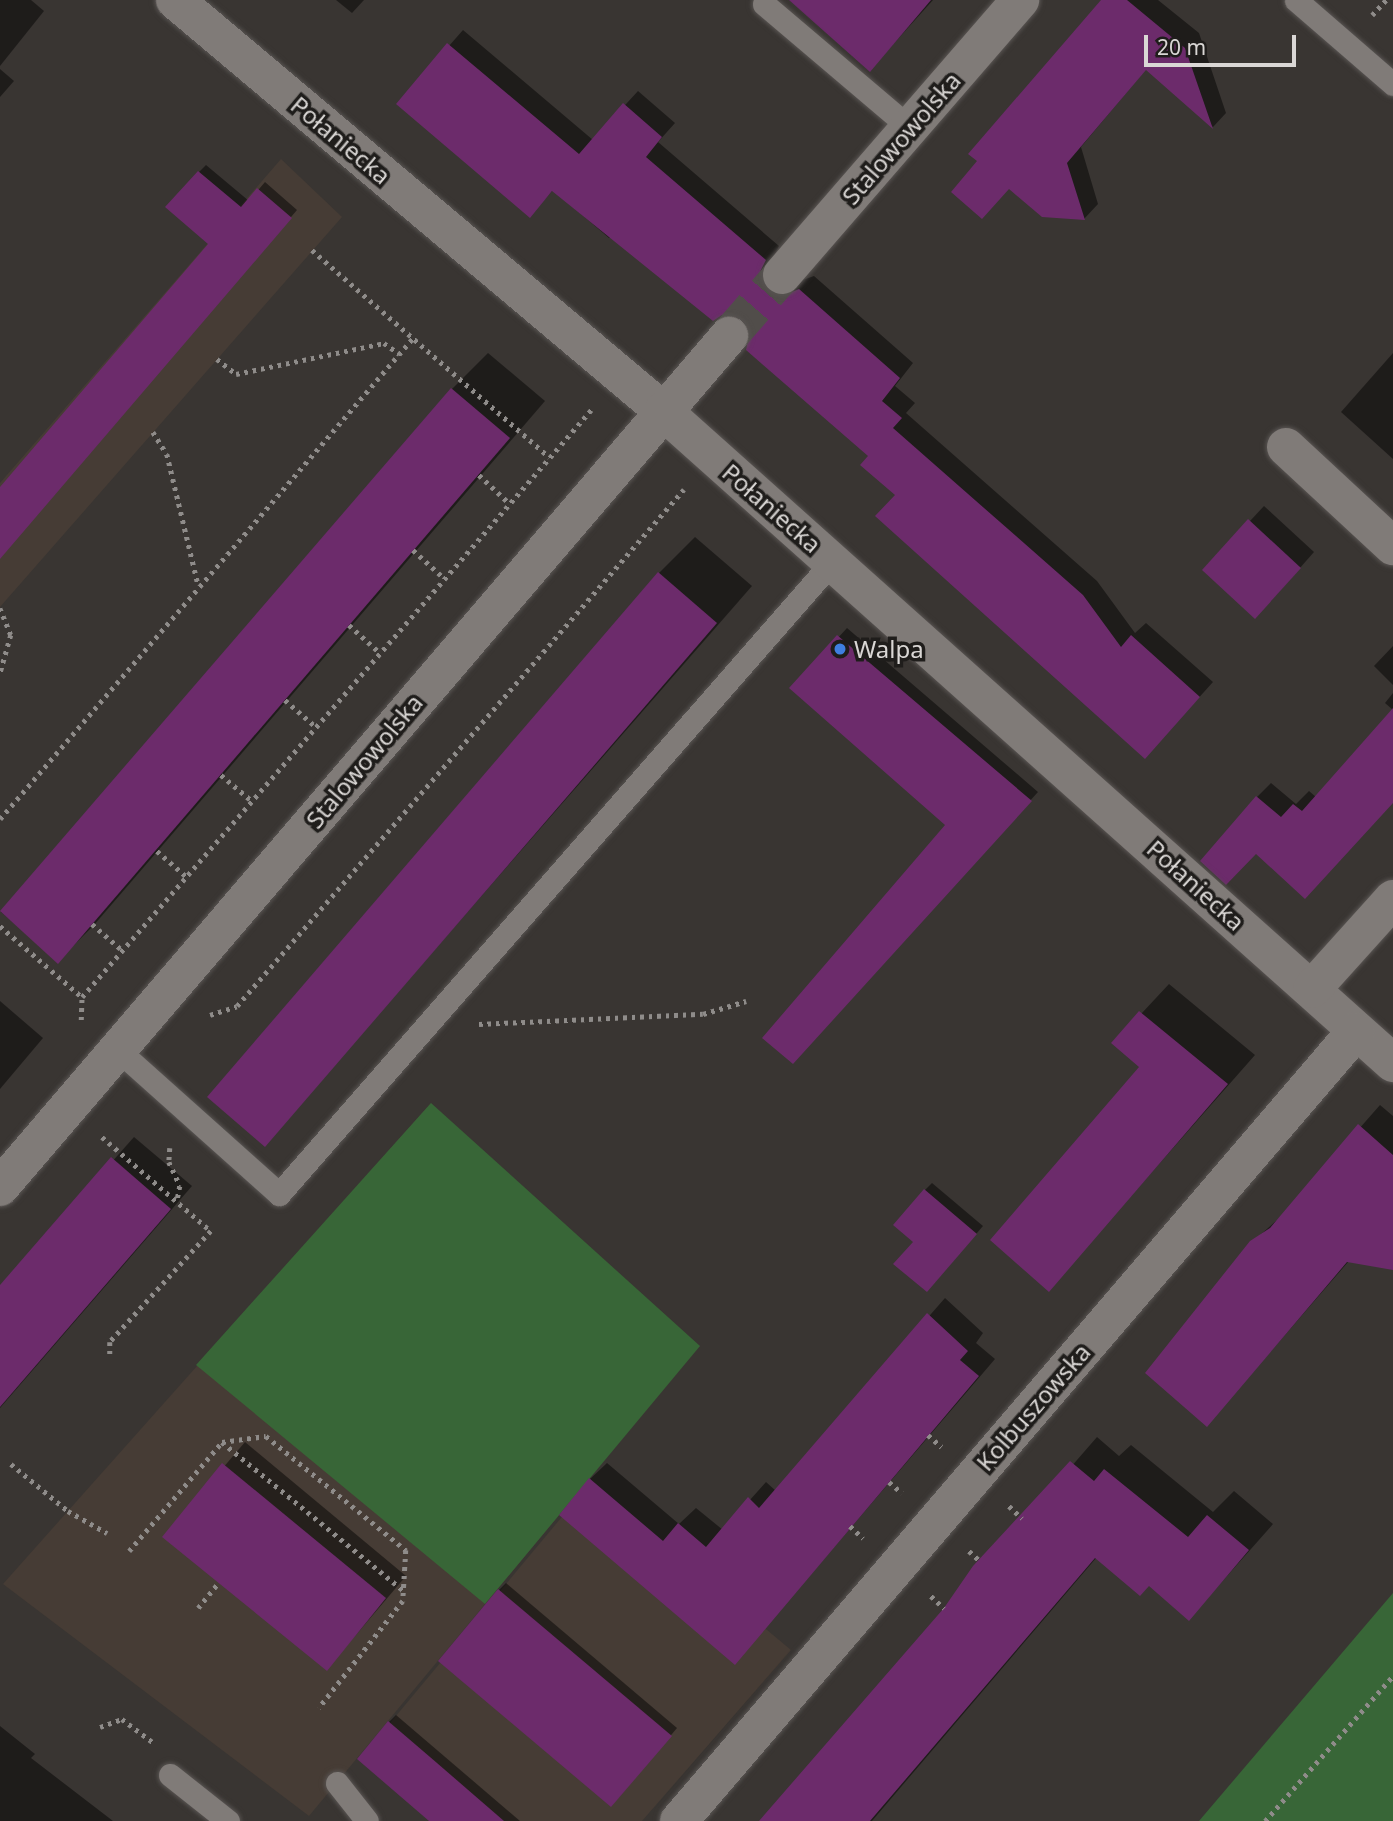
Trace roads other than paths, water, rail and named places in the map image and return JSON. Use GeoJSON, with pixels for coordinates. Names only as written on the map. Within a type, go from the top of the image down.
{"type":"FeatureCollection","features":[{"type":"Feature","properties":{"kind":"street","name":"Połaniecka"},"geometry":{"type":"LineString","coordinates":[[175,0],[663,411],[1356,1031]]}},
{"type":"Feature","properties":{"kind":"street","name":"Stalowowolska"},"geometry":{"type":"LineString","coordinates":[[782,275],[1020,0]]}},
{"type":"Feature","properties":{"kind":"street","name":"Stalowowolska"},"geometry":{"type":"LineString","coordinates":[[0,1188],[729,336]]}},
{"type":"Feature","properties":{"kind":"street"},"geometry":{"type":"LineString","coordinates":[[1286,447],[1393,546]]}},
{"type":"Feature","properties":{"kind":"street"},"geometry":{"type":"LineString","coordinates":[[1312,989],[1393,899]]}},
{"type":"Feature","properties":{"kind":"street"},"geometry":{"type":"LineString","coordinates":[[1356,1031],[1393,1063]]}},
{"type":"Feature","properties":{"kind":"street","name":"Kolbuszowska"},"geometry":{"type":"LineString","coordinates":[[679,1821],[1356,1031]]}},
{"type":"Feature","properties":{"kind":"lane"},"geometry":{"type":"LineString","coordinates":[[1296,0],[1393,84]]}},
{"type":"Feature","properties":{"kind":"lane"},"geometry":{"type":"LineString","coordinates":[[764,4],[910,128]]}},
{"type":"Feature","properties":{"kind":"lane"},"geometry":{"type":"LineString","coordinates":[[118,1050],[279,1194],[832,561]]}},
{"type":"Feature","properties":{"kind":"lane"},"geometry":{"type":"LineString","coordinates":[[170,1775],[228,1821]]}},
{"type":"Feature","properties":{"kind":"lane"},"geometry":{"type":"LineString","coordinates":[[337,1783],[367,1821]]}},
{"type":"Feature","properties":{"kind":"tunnel"},"geometry":{"type":"LineString","coordinates":[[729,336],[782,275]]}},
{"type":"Feature","properties":{"kind":"place","name":"Walpa"},"geometry":{"type":"Point","coordinates":[840,649]}}]}
